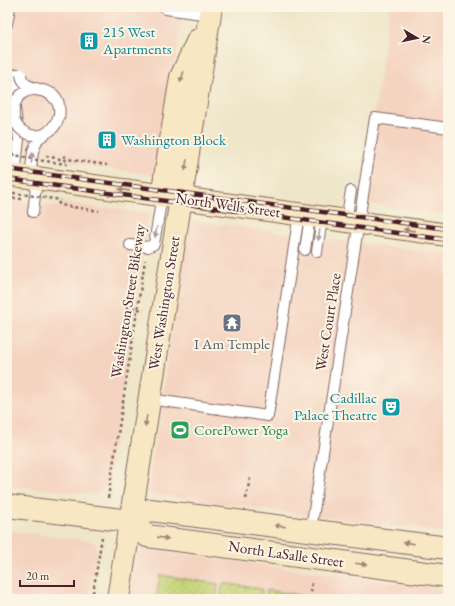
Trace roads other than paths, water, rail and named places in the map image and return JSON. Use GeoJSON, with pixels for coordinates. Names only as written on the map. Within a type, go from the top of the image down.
{"type":"FeatureCollection","features":[{"type":"Feature","properties":{"kind":"main road","name":"West Washington Street"},"geometry":{"type":"LineString","coordinates":[[118,599],[149,399],[171,197],[210,11]]}},
{"type":"Feature","properties":{"kind":"main road","name":"North Wells Street"},"geometry":{"type":"LineString","coordinates":[[17,180],[171,197],[448,235]]}},
{"type":"Feature","properties":{"kind":"main road"},"geometry":{"type":"LineString","coordinates":[[7,506],[130,521]]}},
{"type":"Feature","properties":{"kind":"main road","name":"North LaSalle Street"},"geometry":{"type":"LineString","coordinates":[[448,548],[150,510],[130,521],[147,536],[448,576]]}},
{"type":"Feature","properties":{"kind":"lane"},"geometry":{"type":"LineString","coordinates":[[7,24],[10,7]]}},
{"type":"Feature","properties":{"kind":"lane"},"geometry":{"type":"LineString","coordinates":[[166,9],[210,11]]}},
{"type":"Feature","properties":{"kind":"lane"},"geometry":{"type":"LineString","coordinates":[[17,180],[38,139],[43,135],[48,130],[53,126],[58,112],[54,97],[40,90],[25,92],[17,99],[13,112],[16,124],[25,132],[35,136],[42,135],[49,132],[57,124],[60,111],[56,97],[50,92],[24,83],[19,74],[14,100],[19,139],[17,180],[33,212]]}},
{"type":"Feature","properties":{"kind":"lane","name":"West Court Place"},"geometry":{"type":"LineString","coordinates":[[311,530],[353,222],[375,118],[448,128]]}},
{"type":"Feature","properties":{"kind":"lane"},"geometry":{"type":"LineString","coordinates":[[351,191],[353,222]]}},
{"type":"Feature","properties":{"kind":"lane"},"geometry":{"type":"LineString","coordinates":[[130,245],[148,247],[154,244],[171,197]]}},
{"type":"Feature","properties":{"kind":"lane"},"geometry":{"type":"LineString","coordinates":[[305,250],[310,216]]}},
{"type":"Feature","properties":{"kind":"lane"},"geometry":{"type":"LineString","coordinates":[[310,216],[316,252]]}},
{"type":"Feature","properties":{"kind":"lane"},"geometry":{"type":"LineString","coordinates":[[149,399],[268,416],[310,216]]}},
{"type":"Feature","properties":{"kind":"railway"},"geometry":{"type":"LineString","coordinates":[[7,169],[448,229]]}},
{"type":"Feature","properties":{"kind":"railway"},"geometry":{"type":"LineString","coordinates":[[7,179],[448,240]]}},
{"type":"Feature","properties":{"kind":"place","name":"215 West Apartments"},"geometry":{"type":"Point","coordinates":[89,41]}},
{"type":"Feature","properties":{"kind":"place","name":"Washington Block"},"geometry":{"type":"Point","coordinates":[107,140]}},
{"type":"Feature","properties":{"kind":"place","name":"I Am Temple"},"geometry":{"type":"Point","coordinates":[232,323]}},
{"type":"Feature","properties":{"kind":"place","name":"Cadillac Palace Theatre"},"geometry":{"type":"Point","coordinates":[391,407]}},
{"type":"Feature","properties":{"kind":"place","name":"CorePower Yoga"},"geometry":{"type":"Point","coordinates":[180,430]}}]}
